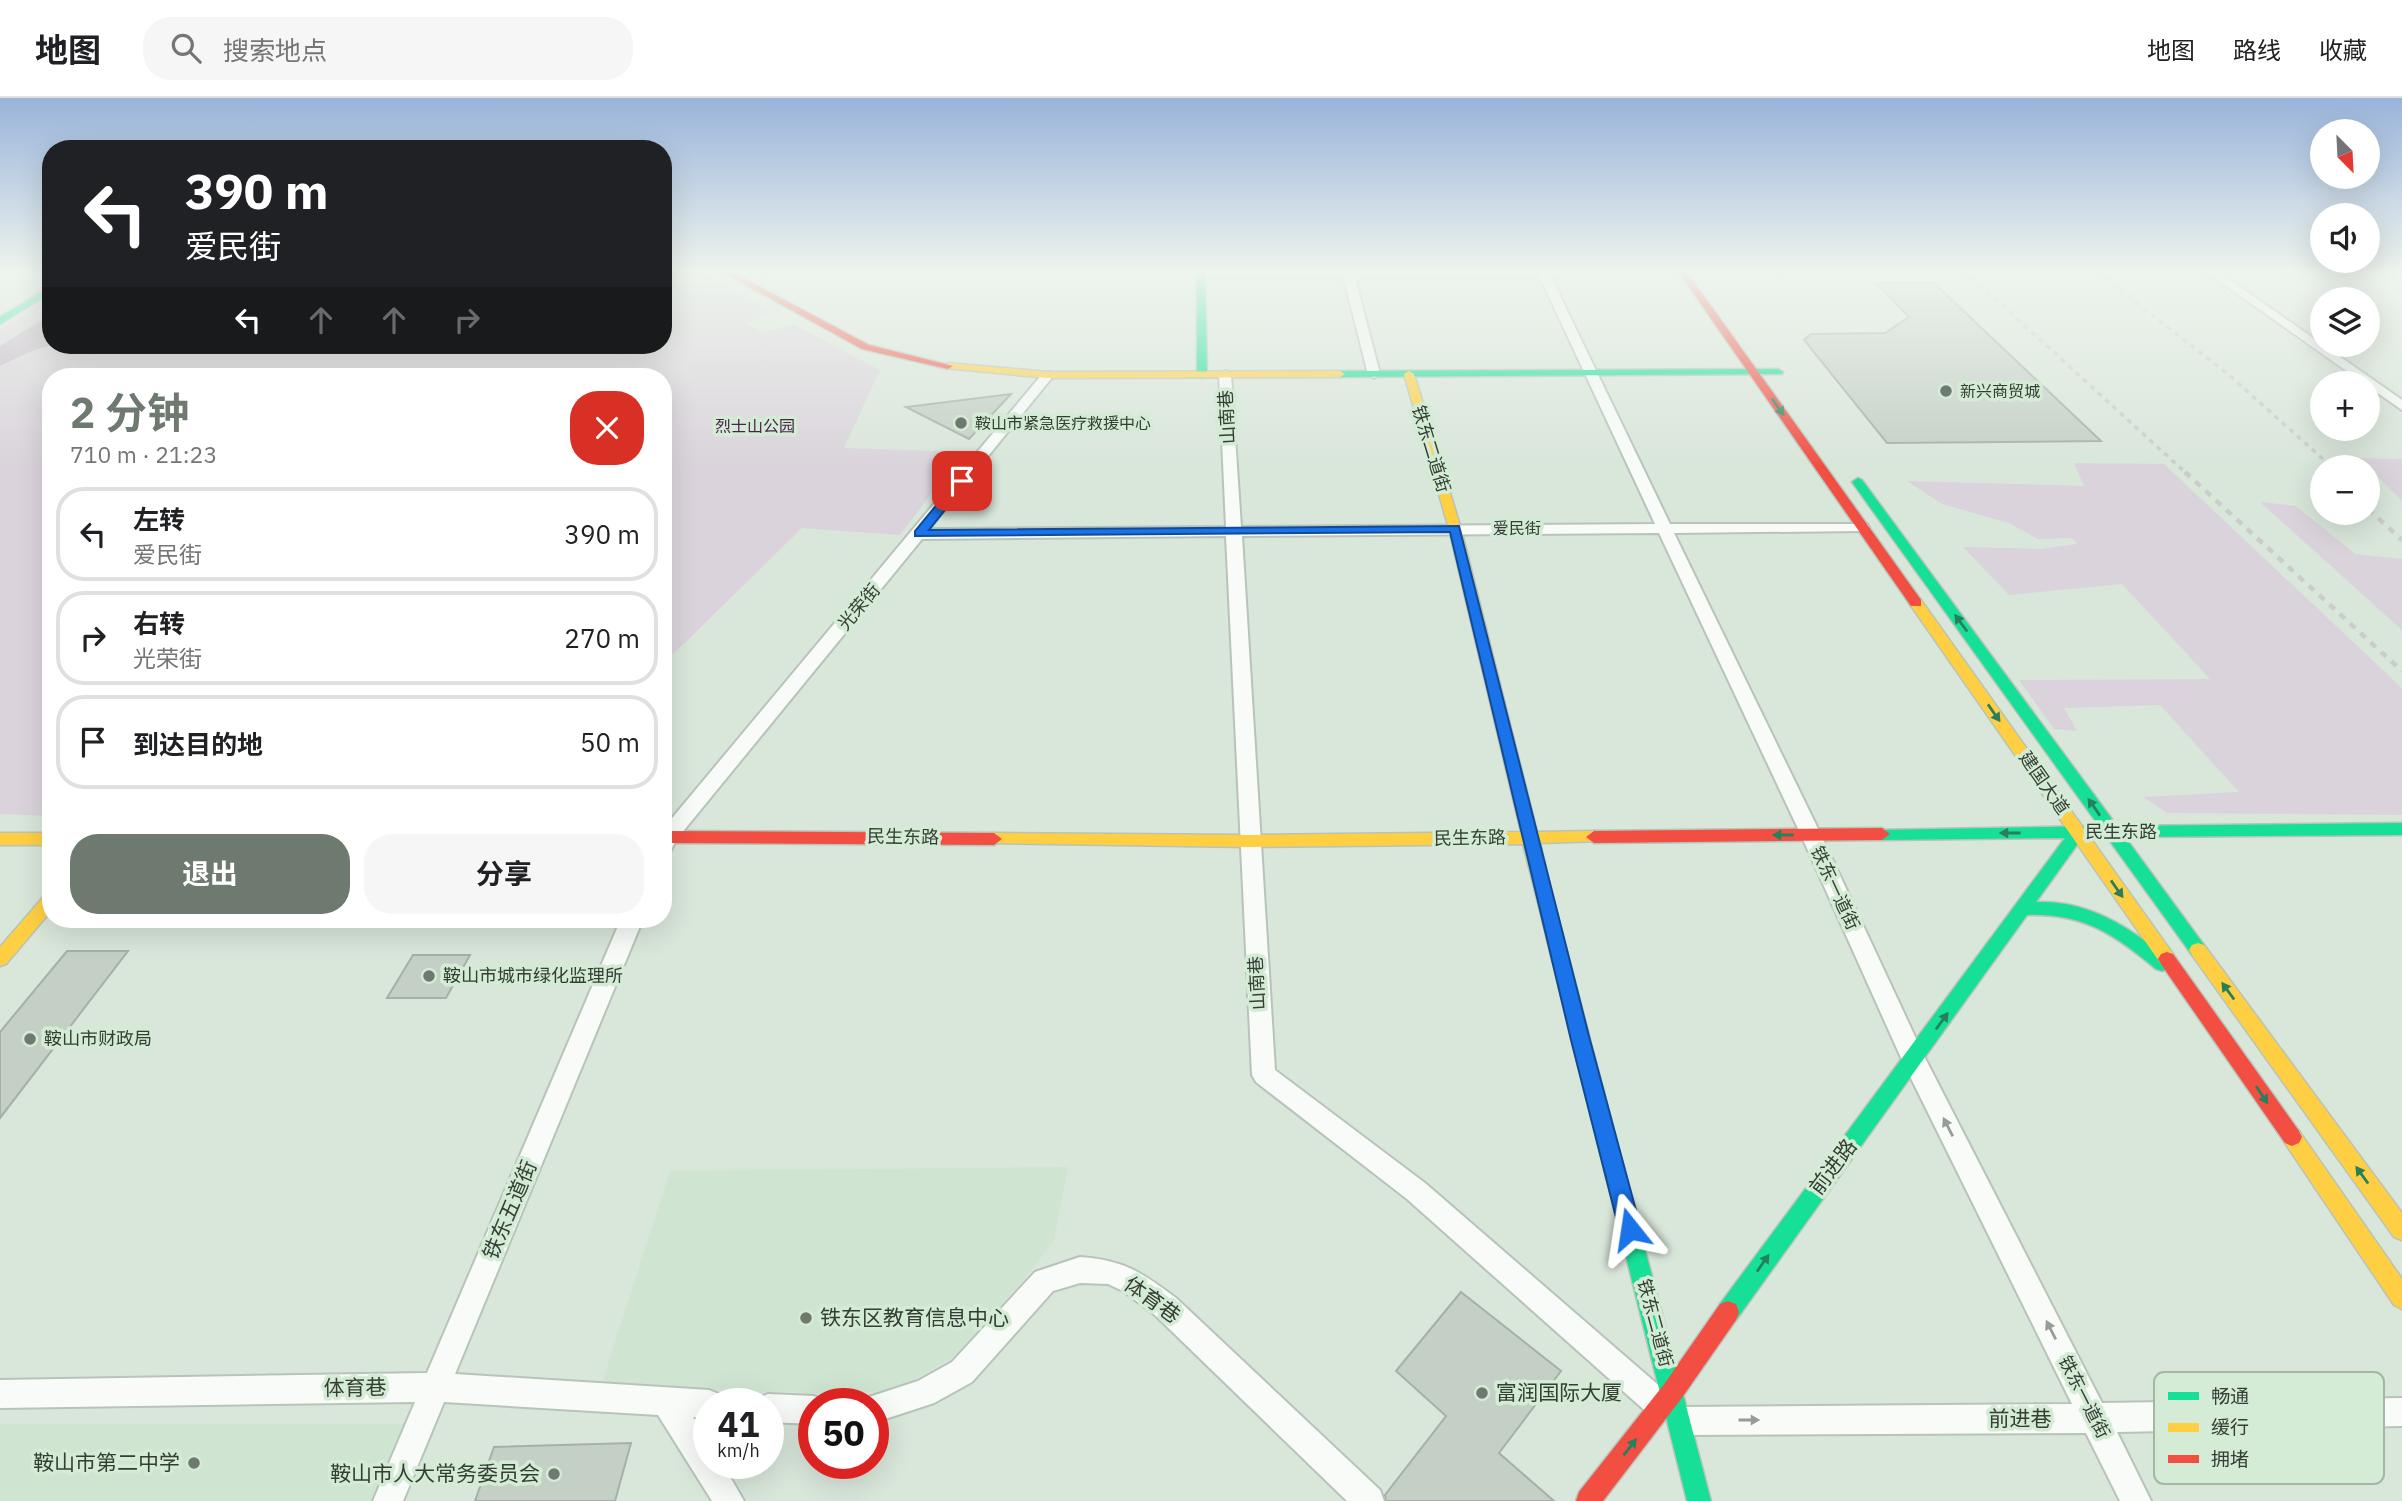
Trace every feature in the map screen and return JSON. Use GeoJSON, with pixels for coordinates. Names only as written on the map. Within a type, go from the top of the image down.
{"type":"FeatureCollection","features":[{"type":"Feature","properties":{"kind":"main road"},"geometry":{"type":"LineString","coordinates":[[842,336],[890,356],[962,368],[1048,375],[1754,372],[1782,377],[1763,351]]}},
{"type":"Feature","properties":{"kind":"main road"},"geometry":{"type":"LineString","coordinates":[[1202,336],[1202,375]]}},
{"type":"Feature","properties":{"kind":"main road","name":"建国大道"},"geometry":{"type":"LineString","coordinates":[[1729,336],[2244,1068],[2402,1298]]}},
{"type":"Feature","properties":{"kind":"main road","name":"铁东二道街"},"geometry":{"type":"LineString","coordinates":[[1409,374],[1455,529],[1580,1040],[1672,1406],[1699,1501]]}},
{"type":"Feature","properties":{"kind":"main road","name":"建国大道"},"geometry":{"type":"LineString","coordinates":[[1846,464],[2402,1230]]}},
{"type":"Feature","properties":{"kind":"main road","name":"民生东路"},"geometry":{"type":"LineString","coordinates":[[672,840],[1249,841],[2402,829]]}},
{"type":"Feature","properties":{"kind":"main road","name":"前进路"},"geometry":{"type":"LineString","coordinates":[[1588,1501],[1672,1406],[1789,1226],[1914,1060],[2078,832]]}},
{"type":"Feature","properties":{"kind":"main road"},"geometry":{"type":"LineString","coordinates":[[0,839],[42,839]]}},
{"type":"Feature","properties":{"kind":"main road"},"geometry":{"type":"LineString","coordinates":[[2023,909],[2057,907],[2102,922],[2123,932],[2183,984]]}},
{"type":"Feature","properties":{"kind":"main road"},"geometry":{"type":"LineString","coordinates":[[0,960],[42,910]]}},
{"type":"Feature","properties":{"kind":"main road"},"geometry":{"type":"LineString","coordinates":[[2244,1068],[2235,1052],[2235,1044],[2247,1041],[2261,1045],[2280,1063]]}},
{"type":"Feature","properties":{"kind":"street"},"geometry":{"type":"LineString","coordinates":[[1365,336],[1374,373]]}},
{"type":"Feature","properties":{"kind":"street","name":"铁东一道街"},"geometry":{"type":"LineString","coordinates":[[1574,336],[1811,835],[1914,1060],[2136,1501]]}},
{"type":"Feature","properties":{"kind":"street"},"geometry":{"type":"LineString","coordinates":[[2303,336],[2402,406]]}},
{"type":"Feature","properties":{"kind":"street","name":"光荣街"},"geometry":{"type":"LineString","coordinates":[[672,832],[1048,375]]}},
{"type":"Feature","properties":{"kind":"street","name":"山南巷"},"geometry":{"type":"LineString","coordinates":[[1225,375],[1264,1075],[1416,1191],[1672,1406]]}},
{"type":"Feature","properties":{"kind":"street","name":"爱民街"},"geometry":{"type":"LineString","coordinates":[[919,534],[1863,527]]}},
{"type":"Feature","properties":{"kind":"street","name":"铁东五道街"},"geometry":{"type":"LineString","coordinates":[[388,1501],[628,928]]}},
{"type":"Feature","properties":{"kind":"street","name":"体育巷"},"geometry":{"type":"LineString","coordinates":[[889,1404],[924,1393],[962,1372],[1044,1281],[1080,1270],[1109,1272],[1132,1282],[1166,1307],[1369,1501]]}},
{"type":"Feature","properties":{"kind":"street","name":"体育巷"},"geometry":{"type":"LineString","coordinates":[[0,1394],[436,1387],[693,1403]]}},
{"type":"Feature","properties":{"kind":"street"},"geometry":{"type":"LineString","coordinates":[[666,1401],[729,1501]]}},
{"type":"Feature","properties":{"kind":"street","name":"前进巷"},"geometry":{"type":"LineString","coordinates":[[1672,1406],[2095,1418],[2154,1417]]}},
{"type":"Feature","properties":{"kind":"street","name":"前进巷"},"geometry":{"type":"LineString","coordinates":[[2384,1412],[2402,1412]]}},
{"type":"Feature","properties":{"kind":"shaded area"},"geometry":{"type":"Polygon","coordinates":[[[15,336],[42,336],[42,348],[0,366],[0,346],[15,336]]]}},
{"type":"Feature","properties":{"kind":"shaded area","name":"铁东区教育信息中心"},"geometry":{"type":"Polygon","coordinates":[[[1068,1167],[1054,1240],[1024,1280],[955,1356],[897,1389],[798,1388],[798,1393],[784,1392],[784,1388],[601,1386],[670,1171],[1068,1167]]]}},
{"type":"Feature","properties":{"kind":"shaded area","name":"鞍山市第二中学"},"geometry":{"type":"Polygon","coordinates":[[[0,1424],[405,1424],[372,1501],[0,1501],[0,1424]]]}},
{"type":"Feature","properties":{"kind":"green space","name":"烈士山公园"},"geometry":{"type":"Polygon","coordinates":[[[0,336],[42,336],[42,354],[672,354],[672,336],[816,336],[880,370],[844,448],[963,452],[900,535],[802,528],[672,655],[672,368],[42,368],[42,816],[0,814],[0,336]]]}},
{"type":"Feature","properties":{"kind":"green space"},"geometry":{"type":"Polygon","coordinates":[[[2380,458],[2402,459],[2402,501],[2380,479],[2380,458]]]}},
{"type":"Feature","properties":{"kind":"green space"},"geometry":{"type":"Polygon","coordinates":[[[2074,463],[2164,464],[2402,688],[2402,815],[2167,813],[2143,797],[2239,792],[2160,705],[2064,708],[2077,731],[2054,729],[2019,680],[2210,679],[2122,584],[2009,595],[1963,547],[2040,549],[2077,544],[2072,538],[2038,539],[2009,523],[1942,504],[1907,481],[2084,486],[2074,463]]]}},
{"type":"Feature","properties":{"kind":"green space"},"geometry":{"type":"Polygon","coordinates":[[[2260,502],[2296,506],[2310,517],[2310,525],[2319,525],[2355,554],[2402,559],[2402,630],[2260,502]]]}},
{"type":"Feature","properties":{"kind":"building","name":"新兴商贸城"},"geometry":{"type":"Polygon","coordinates":[[[1808,336],[1991,336],[2101,441],[1887,443],[1804,340],[1808,336]]]}},
{"type":"Feature","properties":{"kind":"building","name":"鞍山市紧急医疗救援中心"},"geometry":{"type":"Polygon","coordinates":[[[1011,394],[969,439],[906,407],[1011,394]]]}},
{"type":"Feature","properties":{"kind":"building","name":"鞍山市财政局"},"geometry":{"type":"Polygon","coordinates":[[[67,951],[128,951],[0,1118],[0,1032],[67,951]]]}},
{"type":"Feature","properties":{"kind":"building","name":"鞍山市城市绿化监理所"},"geometry":{"type":"Polygon","coordinates":[[[413,955],[470,955],[446,998],[387,998],[413,955]]]}},
{"type":"Feature","properties":{"kind":"building","name":"富润国际大厦"},"geometry":{"type":"Polygon","coordinates":[[[1461,1292],[1561,1371],[1499,1453],[1554,1501],[1386,1501],[1385,1495],[1446,1416],[1396,1371],[1461,1292]]]}},
{"type":"Feature","properties":{"kind":"building","name":"鞍山市人大常务委员会"},"geometry":{"type":"Polygon","coordinates":[[[631,1443],[615,1501],[475,1501],[494,1447],[631,1443]]]}},
{"type":"Feature","properties":{"kind":"railway"},"geometry":{"type":"LineString","coordinates":[[2037,336],[2187,474]]}},
{"type":"Feature","properties":{"kind":"railway"},"geometry":{"type":"LineString","coordinates":[[2180,336],[2229,375],[2319,455]]}},
{"type":"Feature","properties":{"kind":"railway"},"geometry":{"type":"LineString","coordinates":[[2185,472],[2402,671]]}},
{"type":"Feature","properties":{"kind":"railway"},"geometry":{"type":"LineString","coordinates":[[2380,520],[2402,540]]}},
{"type":"Feature","properties":{"kind":"traffic: fast"},"geometry":{"type":"LineString","coordinates":[[1202,336],[1202,375]]}},
{"type":"Feature","properties":{"kind":"traffic: fast"},"geometry":{"type":"LineString","coordinates":[[1340,374],[1778,372]]}},
{"type":"Feature","properties":{"kind":"traffic: fast"},"geometry":{"type":"LineString","coordinates":[[1858,482],[2198,950]]}},
{"type":"Feature","properties":{"kind":"traffic: fast"},"geometry":{"type":"LineString","coordinates":[[1882,834],[2402,829]]}},
{"type":"Feature","properties":{"kind":"traffic: fast"},"geometry":{"type":"LineString","coordinates":[[1728,1312],[2078,832]]}},
{"type":"Feature","properties":{"kind":"traffic: fast"},"geometry":{"type":"LineString","coordinates":[[1543,891],[1699,1501]]}},
{"type":"Feature","properties":{"kind":"traffic: fast"},"geometry":{"type":"LineString","coordinates":[[2023,909],[2064,910],[2098,920],[2115,928],[2162,964]]}},
{"type":"Feature","properties":{"kind":"traffic: slow"},"geometry":{"type":"LineString","coordinates":[[948,366],[1048,375],[1340,374]]}},
{"type":"Feature","properties":{"kind":"traffic: slow"},"geometry":{"type":"LineString","coordinates":[[1409,374],[1455,529],[1543,891]]}},
{"type":"Feature","properties":{"kind":"traffic: slow"},"geometry":{"type":"LineString","coordinates":[[1916,603],[2167,959]]}},
{"type":"Feature","properties":{"kind":"traffic: slow"},"geometry":{"type":"LineString","coordinates":[[994,839],[1249,841],[1594,837]]}},
{"type":"Feature","properties":{"kind":"traffic: slow"},"geometry":{"type":"LineString","coordinates":[[0,839],[42,839]]}},
{"type":"Feature","properties":{"kind":"traffic: slow"},"geometry":{"type":"LineString","coordinates":[[0,959],[42,910]]}},
{"type":"Feature","properties":{"kind":"traffic: slow"},"geometry":{"type":"LineString","coordinates":[[2198,950],[2402,1230]]}},
{"type":"Feature","properties":{"kind":"traffic: slow"},"geometry":{"type":"LineString","coordinates":[[2292,1137],[2402,1298]]}},
{"type":"Feature","properties":{"kind":"traffic: jam"},"geometry":{"type":"LineString","coordinates":[[846,336],[866,347],[948,366]]}},
{"type":"Feature","properties":{"kind":"traffic: jam"},"geometry":{"type":"LineString","coordinates":[[1728,336],[1916,603]]}},
{"type":"Feature","properties":{"kind":"traffic: jam"},"geometry":{"type":"LineString","coordinates":[[1594,837],[1882,834]]}},
{"type":"Feature","properties":{"kind":"traffic: jam"},"geometry":{"type":"LineString","coordinates":[[672,837],[994,839]]}},
{"type":"Feature","properties":{"kind":"traffic: jam"},"geometry":{"type":"LineString","coordinates":[[2167,959],[2292,1137]]}},
{"type":"Feature","properties":{"kind":"traffic: jam"},"geometry":{"type":"LineString","coordinates":[[1588,1501],[1673,1391],[1728,1312]]}},
{"type":"Feature","properties":{"kind":"place","name":"新兴商贸城"},"geometry":{"type":"Point","coordinates":[1946,391]}},
{"type":"Feature","properties":{"kind":"place","name":"鞍山市紧急医疗救援中心"},"geometry":{"type":"Point","coordinates":[961,423]}},
{"type":"Feature","properties":{"kind":"place","name":"鞍山市城市绿化监理所"},"geometry":{"type":"Point","coordinates":[429,976]}},
{"type":"Feature","properties":{"kind":"place","name":"鞍山市财政局"},"geometry":{"type":"Point","coordinates":[30,1039]}},
{"type":"Feature","properties":{"kind":"place","name":"铁东区教育信息中心"},"geometry":{"type":"Point","coordinates":[806,1318]}},
{"type":"Feature","properties":{"kind":"place","name":"富润国际大厦"},"geometry":{"type":"Point","coordinates":[1482,1393]}},
{"type":"Feature","properties":{"kind":"place","name":"鞍山市第二中学"},"geometry":{"type":"Point","coordinates":[194,1463]}},
{"type":"Feature","properties":{"kind":"place","name":"鞍山市人大常务委员会"},"geometry":{"type":"Point","coordinates":[554,1474]}},
{"type":"Feature","properties":{"kind":"route"},"geometry":{"type":"LineString","coordinates":[[962,481],[919,534],[1455,529],[1580,1040],[1630,1229]]}}]}
